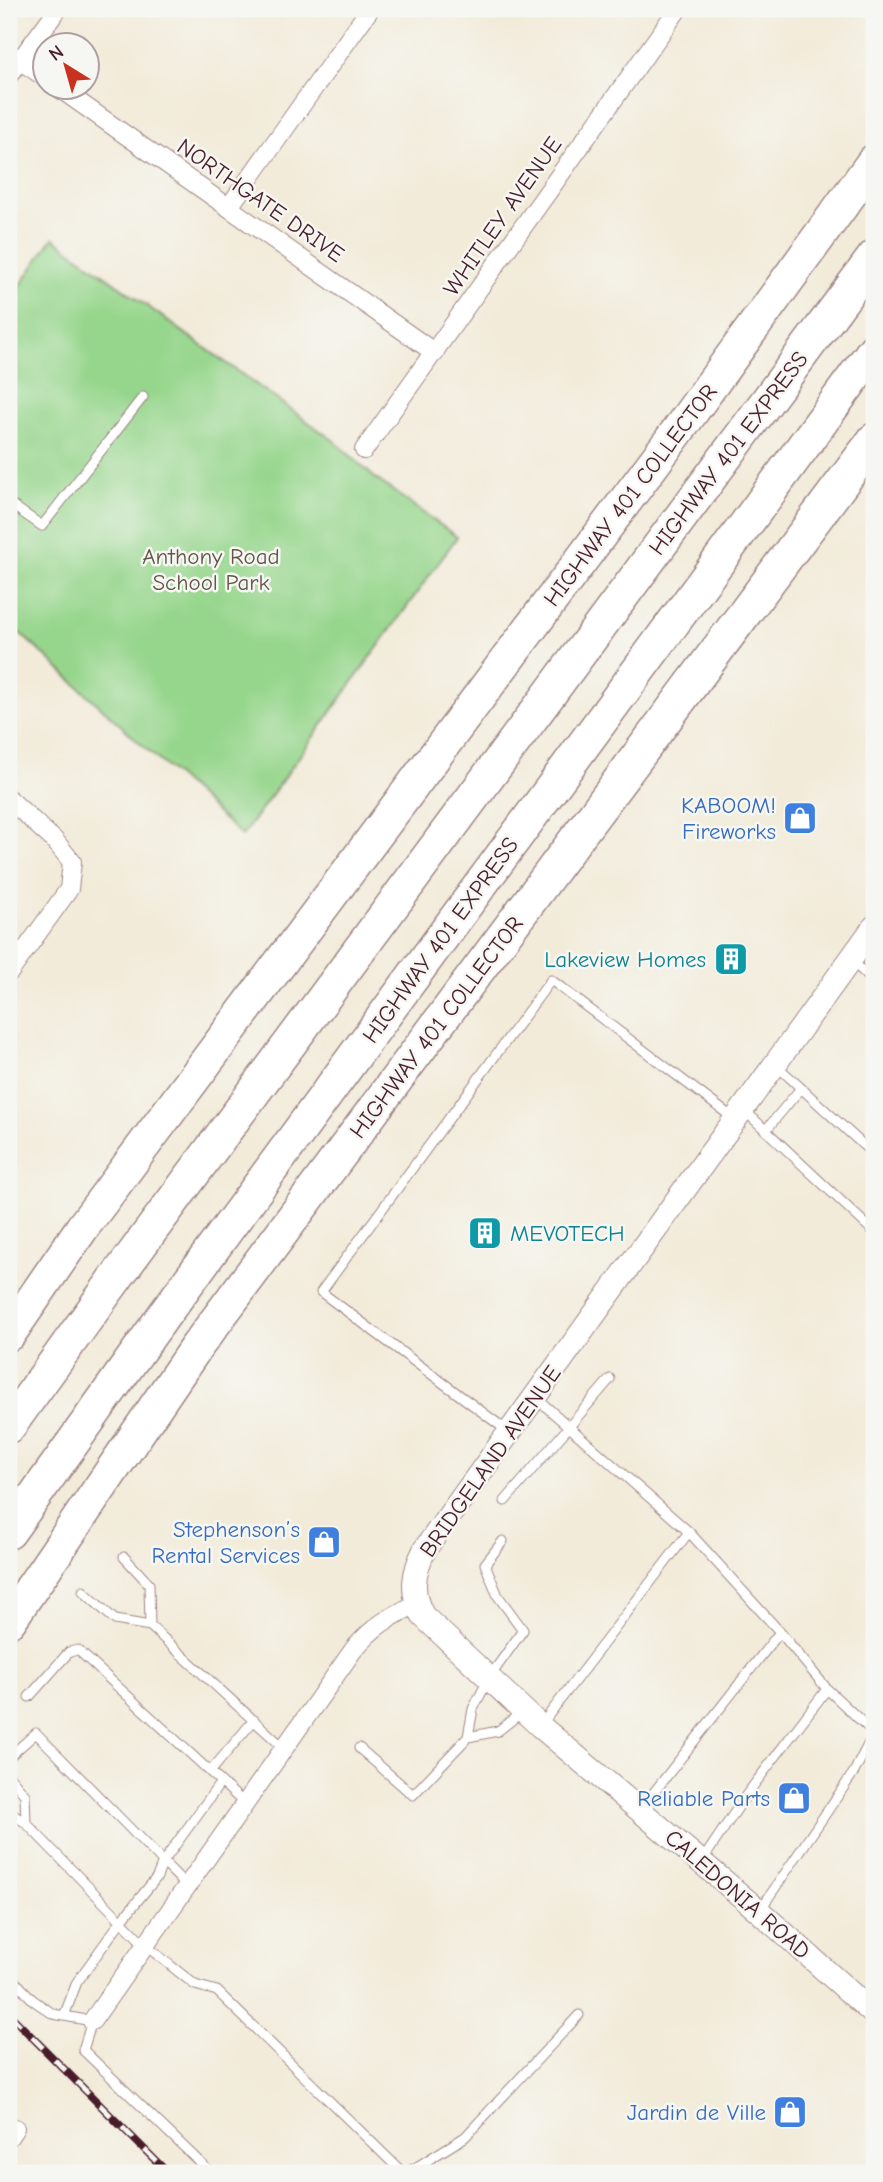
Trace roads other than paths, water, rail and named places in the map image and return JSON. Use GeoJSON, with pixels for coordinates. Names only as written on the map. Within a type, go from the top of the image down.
{"type":"FeatureCollection","features":[{"type":"Feature","properties":{"kind":"highway","name":"HIGHWAY 401 COLLECTOR"},"geometry":{"type":"LineString","coordinates":[[9,1334],[82,1228],[677,432],[874,161]]}},
{"type":"Feature","properties":{"kind":"highway","name":"HIGHWAY 401 EXPRESS"},"geometry":{"type":"LineString","coordinates":[[9,1426],[129,1260],[874,257]]}},
{"type":"Feature","properties":{"kind":"highway","name":"HIGHWAY 401 EXPRESS"},"geometry":{"type":"LineString","coordinates":[[9,1532],[164,1315],[874,350]]}},
{"type":"Feature","properties":{"kind":"highway","name":"HIGHWAY 401 COLLECTOR"},"geometry":{"type":"LineString","coordinates":[[9,1621],[195,1349],[874,440]]}},
{"type":"Feature","properties":{"kind":"street"},"geometry":{"type":"LineString","coordinates":[[9,75],[14,56],[58,9]]}},
{"type":"Feature","properties":{"kind":"street"},"geometry":{"type":"LineString","coordinates":[[229,207],[370,9]]}},
{"type":"Feature","properties":{"kind":"street","name":"WHITLEY AVENUE"},"geometry":{"type":"LineString","coordinates":[[364,450],[678,9]]}},
{"type":"Feature","properties":{"kind":"street"},"geometry":{"type":"LineString","coordinates":[[14,56],[32,68]]}},
{"type":"Feature","properties":{"kind":"street","name":"NORTHGATE DRIVE"},"geometry":{"type":"LineString","coordinates":[[79,102],[435,353]]}},
{"type":"Feature","properties":{"kind":"street"},"geometry":{"type":"LineString","coordinates":[[9,799],[55,841],[72,862],[69,889],[9,973]]}},
{"type":"Feature","properties":{"kind":"street","name":"BRIDGELAND AVENUE"},"geometry":{"type":"LineString","coordinates":[[416,1604],[414,1584],[425,1549],[874,927]]}},
{"type":"Feature","properties":{"kind":"street"},"geometry":{"type":"LineString","coordinates":[[92,2021],[354,1649],[382,1621],[416,1604]]}},
{"type":"Feature","properties":{"kind":"street","name":"CALEDONIA ROAD"},"geometry":{"type":"LineString","coordinates":[[416,1604],[423,1616],[532,1719],[759,1911],[874,2014]]}},
{"type":"Feature","properties":{"kind":"lane"},"geometry":{"type":"LineString","coordinates":[[9,503],[42,526],[143,397]]}},
{"type":"Feature","properties":{"kind":"lane"},"geometry":{"type":"LineString","coordinates":[[850,960],[874,982]]}},
{"type":"Feature","properties":{"kind":"lane"},"geometry":{"type":"LineString","coordinates":[[510,1432],[321,1292],[551,980],[738,1114],[765,1130],[874,1233]]}},
{"type":"Feature","properties":{"kind":"lane"},"geometry":{"type":"LineString","coordinates":[[774,1064],[874,1155]]}},
{"type":"Feature","properties":{"kind":"lane"},"geometry":{"type":"LineString","coordinates":[[765,1130],[801,1088]]}},
{"type":"Feature","properties":{"kind":"lane"},"geometry":{"type":"LineString","coordinates":[[505,1501],[610,1379]]}},
{"type":"Feature","properties":{"kind":"lane"},"geometry":{"type":"LineString","coordinates":[[535,1397],[689,1532],[780,1632],[827,1689],[874,1733],[854,1772],[759,1911]]}},
{"type":"Feature","properties":{"kind":"lane"},"geometry":{"type":"LineString","coordinates":[[468,1737],[498,1731],[532,1719],[689,1532]]}},
{"type":"Feature","properties":{"kind":"lane"},"geometry":{"type":"LineString","coordinates":[[359,1748],[413,1795],[468,1737],[473,1709],[489,1678],[523,1630],[498,1596],[485,1564],[503,1541]]}},
{"type":"Feature","properties":{"kind":"lane"},"geometry":{"type":"LineString","coordinates":[[124,1557],[149,1584],[150,1626]]}},
{"type":"Feature","properties":{"kind":"lane"},"geometry":{"type":"LineString","coordinates":[[83,1591],[115,1620],[150,1626],[284,1748]]}},
{"type":"Feature","properties":{"kind":"lane"},"geometry":{"type":"LineString","coordinates":[[639,1810],[780,1632]]}},
{"type":"Feature","properties":{"kind":"lane"},"geometry":{"type":"LineString","coordinates":[[29,1698],[69,1652],[78,1650],[245,1804]]}},
{"type":"Feature","properties":{"kind":"lane"},"geometry":{"type":"LineString","coordinates":[[701,1862],[747,1794],[827,1689]]}},
{"type":"Feature","properties":{"kind":"lane"},"geometry":{"type":"LineString","coordinates":[[210,1772],[254,1720]]}},
{"type":"Feature","properties":{"kind":"lane"},"geometry":{"type":"LineString","coordinates":[[9,1757],[36,1733],[187,1886]]}},
{"type":"Feature","properties":{"kind":"lane"},"geometry":{"type":"LineString","coordinates":[[9,1776],[25,1795],[26,1823]]}},
{"type":"Feature","properties":{"kind":"lane"},"geometry":{"type":"LineString","coordinates":[[64,2016],[77,1982],[121,1921],[158,1877],[163,1861],[221,1782]]}},
{"type":"Feature","properties":{"kind":"lane"},"geometry":{"type":"LineString","coordinates":[[9,1812],[26,1823],[145,1945],[195,1986],[217,1991],[405,2173],[465,2137],[579,2015]]}},
{"type":"Feature","properties":{"kind":"lane"},"geometry":{"type":"LineString","coordinates":[[9,1975],[33,2000],[53,2014],[92,2021],[83,2050],[211,2173]]}},
{"type":"Feature","properties":{"kind":"railway"},"geometry":{"type":"LineString","coordinates":[[9,2014],[168,2173]]}},
{"type":"Feature","properties":{"kind":"place","name":"KABOOM! Fireworks"},"geometry":{"type":"Point","coordinates":[800,818]}},
{"type":"Feature","properties":{"kind":"place","name":"Lakeview Homes"},"geometry":{"type":"Point","coordinates":[731,959]}},
{"type":"Feature","properties":{"kind":"place","name":"MEVOTECH"},"geometry":{"type":"Point","coordinates":[485,1233]}},
{"type":"Feature","properties":{"kind":"place","name":"Stephenson’s Rental Services"},"geometry":{"type":"Point","coordinates":[324,1542]}},
{"type":"Feature","properties":{"kind":"place","name":"Reliable Parts"},"geometry":{"type":"Point","coordinates":[794,1798]}},
{"type":"Feature","properties":{"kind":"place","name":"Jardin de Ville"},"geometry":{"type":"Point","coordinates":[790,2112]}},
{"type":"Feature","properties":{"kind":"park label","name":"Anthony Road School Park"},"geometry":{"type":"Point","coordinates":[211,569]}}]}
